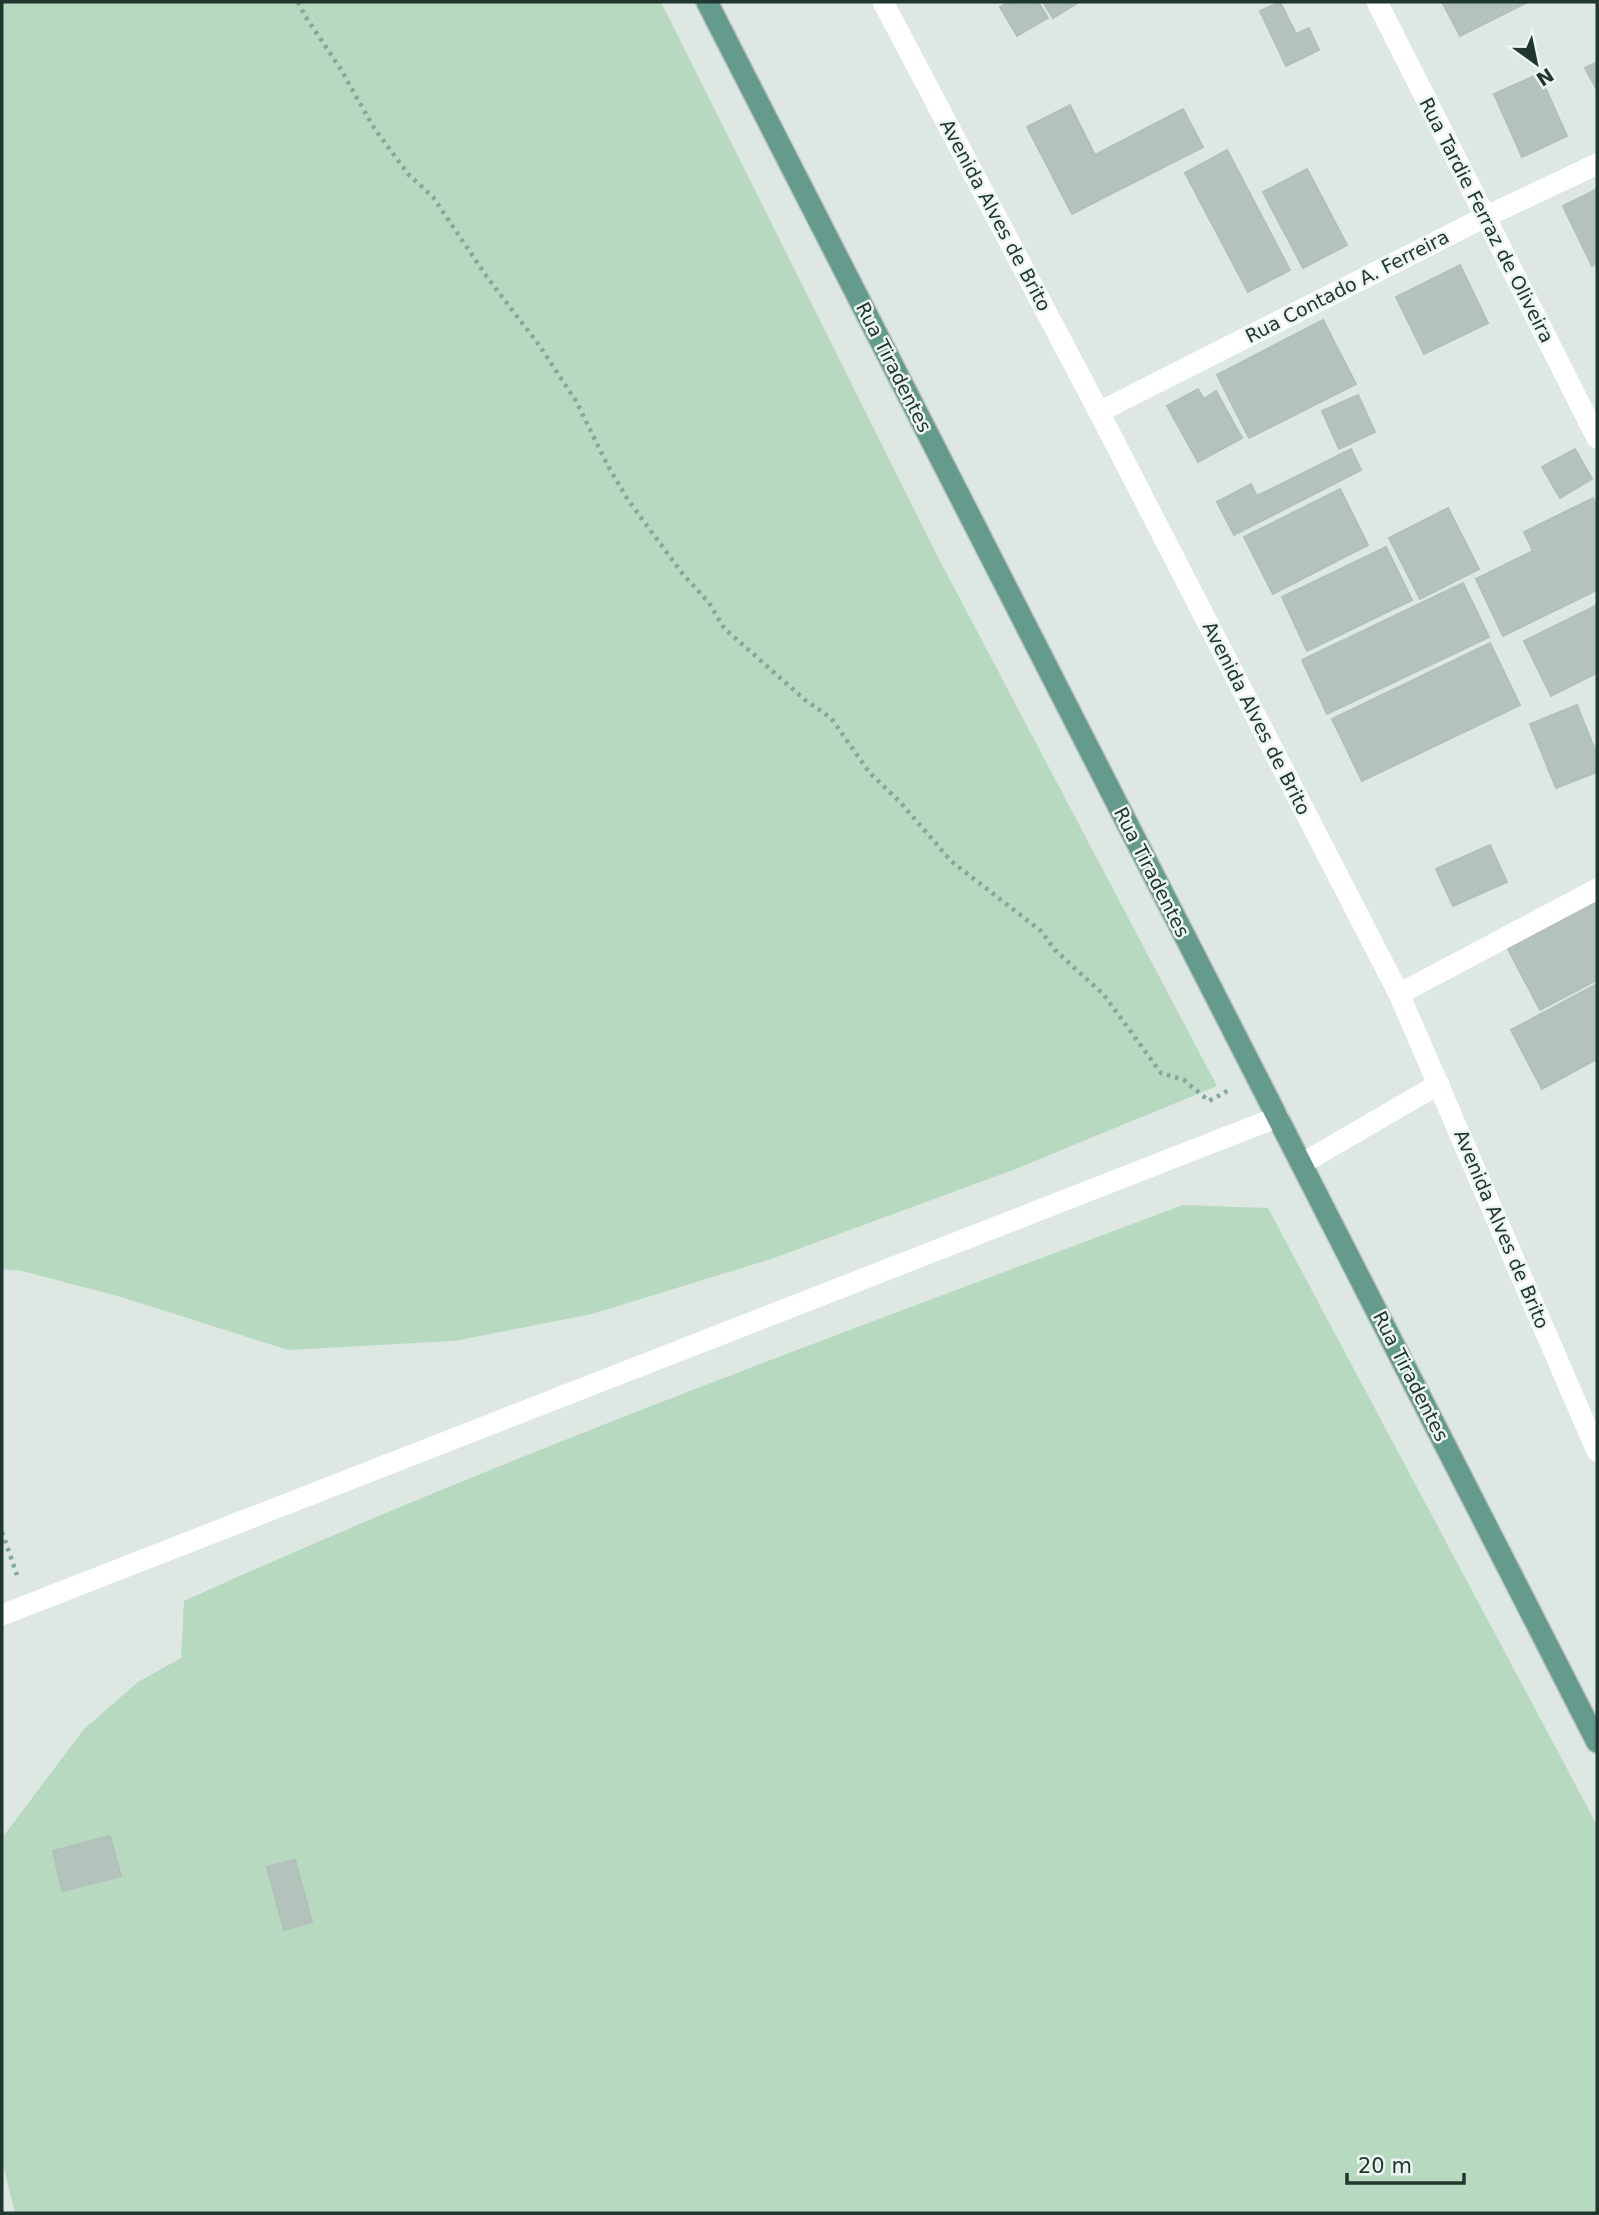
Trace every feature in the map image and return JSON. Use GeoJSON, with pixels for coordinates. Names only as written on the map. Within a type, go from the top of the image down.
{"type":"FeatureCollection","features":[{"type":"Feature","properties":{"kind":"main road","name":"Rua Tiradentes"},"geometry":{"type":"LineString","coordinates":[[707,2],[1597,1742]]}},
{"type":"Feature","properties":{"kind":"street","name":"Avenida Alves de Brito"},"geometry":{"type":"LineString","coordinates":[[883,2],[1099,412],[1398,994],[1597,1451]]}},
{"type":"Feature","properties":{"kind":"street","name":"Rua Tardie Ferraz de Oliveira"},"geometry":{"type":"LineString","coordinates":[[1377,2],[1597,438]]}},
{"type":"Feature","properties":{"kind":"street","name":"Rua Contado A. Ferreira"},"geometry":{"type":"LineString","coordinates":[[1099,412],[1485,216],[1597,164]]}},
{"type":"Feature","properties":{"kind":"street"},"geometry":{"type":"LineString","coordinates":[[1398,994],[1597,889]]}},
{"type":"Feature","properties":{"kind":"street"},"geometry":{"type":"LineString","coordinates":[[1303,1163],[1439,1084]]}},
{"type":"Feature","properties":{"kind":"street"},"geometry":{"type":"LineString","coordinates":[[2,1615],[1278,1117]]}},
{"type":"Feature","properties":{"kind":"path"},"geometry":{"type":"LineString","coordinates":[[298,2],[374,128],[410,175],[433,197],[487,278],[539,345],[576,401],[628,500],[682,573],[709,603],[724,628],[805,700],[831,718],[869,772],[900,802],[951,861],[1041,931],[1055,950],[1104,995],[1161,1073],[1184,1080],[1209,1101],[1256,1075]]}},
{"type":"Feature","properties":{"kind":"path"},"geometry":{"type":"LineString","coordinates":[[2,1532],[30,1605]]}},
{"type":"Feature","properties":{"kind":"green space"},"geometry":{"type":"Polygon","coordinates":[[[2,2],[661,2],[940,561],[1217,1086],[1013,1170],[771,1259],[592,1314],[454,1341],[288,1350],[121,1297],[22,1271],[2,1269],[2,2]]]}},
{"type":"Feature","properties":{"kind":"green space"},"geometry":{"type":"Polygon","coordinates":[[[1183,1205],[1268,1208],[1597,1825],[1597,2213],[15,2213],[2,2161],[2,1838],[84,1729],[138,1682],[181,1658],[184,1601],[431,1494],[555,1444],[1183,1205]]]}},
{"type":"Feature","properties":{"kind":"building"},"geometry":{"type":"Polygon","coordinates":[[[1010,2],[1038,2],[1048,18],[1017,36],[1000,7],[1010,2]]]}},
{"type":"Feature","properties":{"kind":"building"},"geometry":{"type":"Polygon","coordinates":[[[1043,2],[1079,2],[1053,18],[1043,2]]]}},
{"type":"Feature","properties":{"kind":"building"},"geometry":{"type":"Polygon","coordinates":[[[1280,2],[1296,34],[1309,28],[1319,50],[1286,66],[1260,11],[1280,2]]]}},
{"type":"Feature","properties":{"kind":"building"},"geometry":{"type":"Polygon","coordinates":[[[1442,2],[1528,2],[1460,36],[1442,2]]]}},
{"type":"Feature","properties":{"kind":"building"},"geometry":{"type":"Polygon","coordinates":[[[1597,62],[1597,90],[1585,68],[1597,62]]]}},
{"type":"Feature","properties":{"kind":"building"},"geometry":{"type":"Polygon","coordinates":[[[1539,74],[1567,136],[1522,157],[1494,94],[1539,74]]]}},
{"type":"Feature","properties":{"kind":"building"},"geometry":{"type":"Polygon","coordinates":[[[1070,105],[1095,155],[1183,109],[1203,147],[1072,214],[1027,127],[1070,105]]]}},
{"type":"Feature","properties":{"kind":"building"},"geometry":{"type":"Polygon","coordinates":[[[1227,150],[1290,270],[1248,292],[1185,173],[1227,150]]]}},
{"type":"Feature","properties":{"kind":"building"},"geometry":{"type":"Polygon","coordinates":[[[1307,169],[1347,245],[1303,268],[1263,192],[1307,169]]]}},
{"type":"Feature","properties":{"kind":"building"},"geometry":{"type":"Polygon","coordinates":[[[1597,189],[1597,263],[1592,266],[1563,206],[1597,189]]]}},
{"type":"Feature","properties":{"kind":"building"},"geometry":{"type":"Polygon","coordinates":[[[1460,265],[1488,323],[1424,354],[1396,297],[1460,265]]]}},
{"type":"Feature","properties":{"kind":"building"},"geometry":{"type":"Polygon","coordinates":[[[1323,320],[1356,384],[1249,438],[1217,375],[1323,320]]]}},
{"type":"Feature","properties":{"kind":"building"},"geometry":{"type":"Polygon","coordinates":[[[1198,389],[1204,399],[1216,391],[1242,438],[1198,462],[1167,406],[1198,389]]]}},
{"type":"Feature","properties":{"kind":"building"},"geometry":{"type":"Polygon","coordinates":[[[1358,395],[1375,432],[1339,449],[1322,411],[1358,395]]]}},
{"type":"Feature","properties":{"kind":"building"},"geometry":{"type":"Polygon","coordinates":[[[1351,449],[1361,470],[1234,535],[1217,502],[1251,484],[1257,496],[1351,449]]]}},
{"type":"Feature","properties":{"kind":"building"},"geometry":{"type":"Polygon","coordinates":[[[1575,449],[1592,479],[1560,498],[1542,467],[1575,449]]]}},
{"type":"Feature","properties":{"kind":"building"},"geometry":{"type":"Polygon","coordinates":[[[1340,489],[1368,545],[1273,594],[1244,537],[1340,489]]]}},
{"type":"Feature","properties":{"kind":"building"},"geometry":{"type":"Polygon","coordinates":[[[1593,498],[1597,508],[1597,590],[1503,636],[1476,579],[1533,551],[1524,532],[1593,498]]]}},
{"type":"Feature","properties":{"kind":"building"},"geometry":{"type":"Polygon","coordinates":[[[1448,508],[1479,569],[1420,599],[1389,538],[1448,508]]]}},
{"type":"Feature","properties":{"kind":"building"},"geometry":{"type":"Polygon","coordinates":[[[1386,547],[1412,600],[1307,651],[1282,597],[1386,547]]]}},
{"type":"Feature","properties":{"kind":"building"},"geometry":{"type":"Polygon","coordinates":[[[1463,583],[1489,637],[1327,714],[1302,660],[1463,583]]]}},
{"type":"Feature","properties":{"kind":"building"},"geometry":{"type":"Polygon","coordinates":[[[1597,605],[1597,673],[1551,696],[1524,641],[1597,605]]]}},
{"type":"Feature","properties":{"kind":"building"},"geometry":{"type":"Polygon","coordinates":[[[1490,643],[1520,705],[1362,781],[1332,719],[1490,643]]]}},
{"type":"Feature","properties":{"kind":"building"},"geometry":{"type":"Polygon","coordinates":[[[1577,705],[1597,755],[1597,772],[1556,788],[1530,724],[1577,705]]]}},
{"type":"Feature","properties":{"kind":"building"},"geometry":{"type":"Polygon","coordinates":[[[1490,845],[1507,882],[1453,906],[1436,869],[1490,845]]]}},
{"type":"Feature","properties":{"kind":"building"},"geometry":{"type":"Polygon","coordinates":[[[1597,902],[1597,980],[1540,1010],[1508,949],[1597,902]]]}},
{"type":"Feature","properties":{"kind":"building"},"geometry":{"type":"Polygon","coordinates":[[[1597,984],[1597,1059],[1542,1089],[1511,1030],[1597,984]]]}},
{"type":"Feature","properties":{"kind":"building"},"geometry":{"type":"Polygon","coordinates":[[[110,1836],[121,1876],[62,1891],[53,1851],[110,1836]]]}},
{"type":"Feature","properties":{"kind":"building"},"geometry":{"type":"Polygon","coordinates":[[[295,1860],[312,1922],[284,1930],[267,1867],[295,1860]]]}}]}
